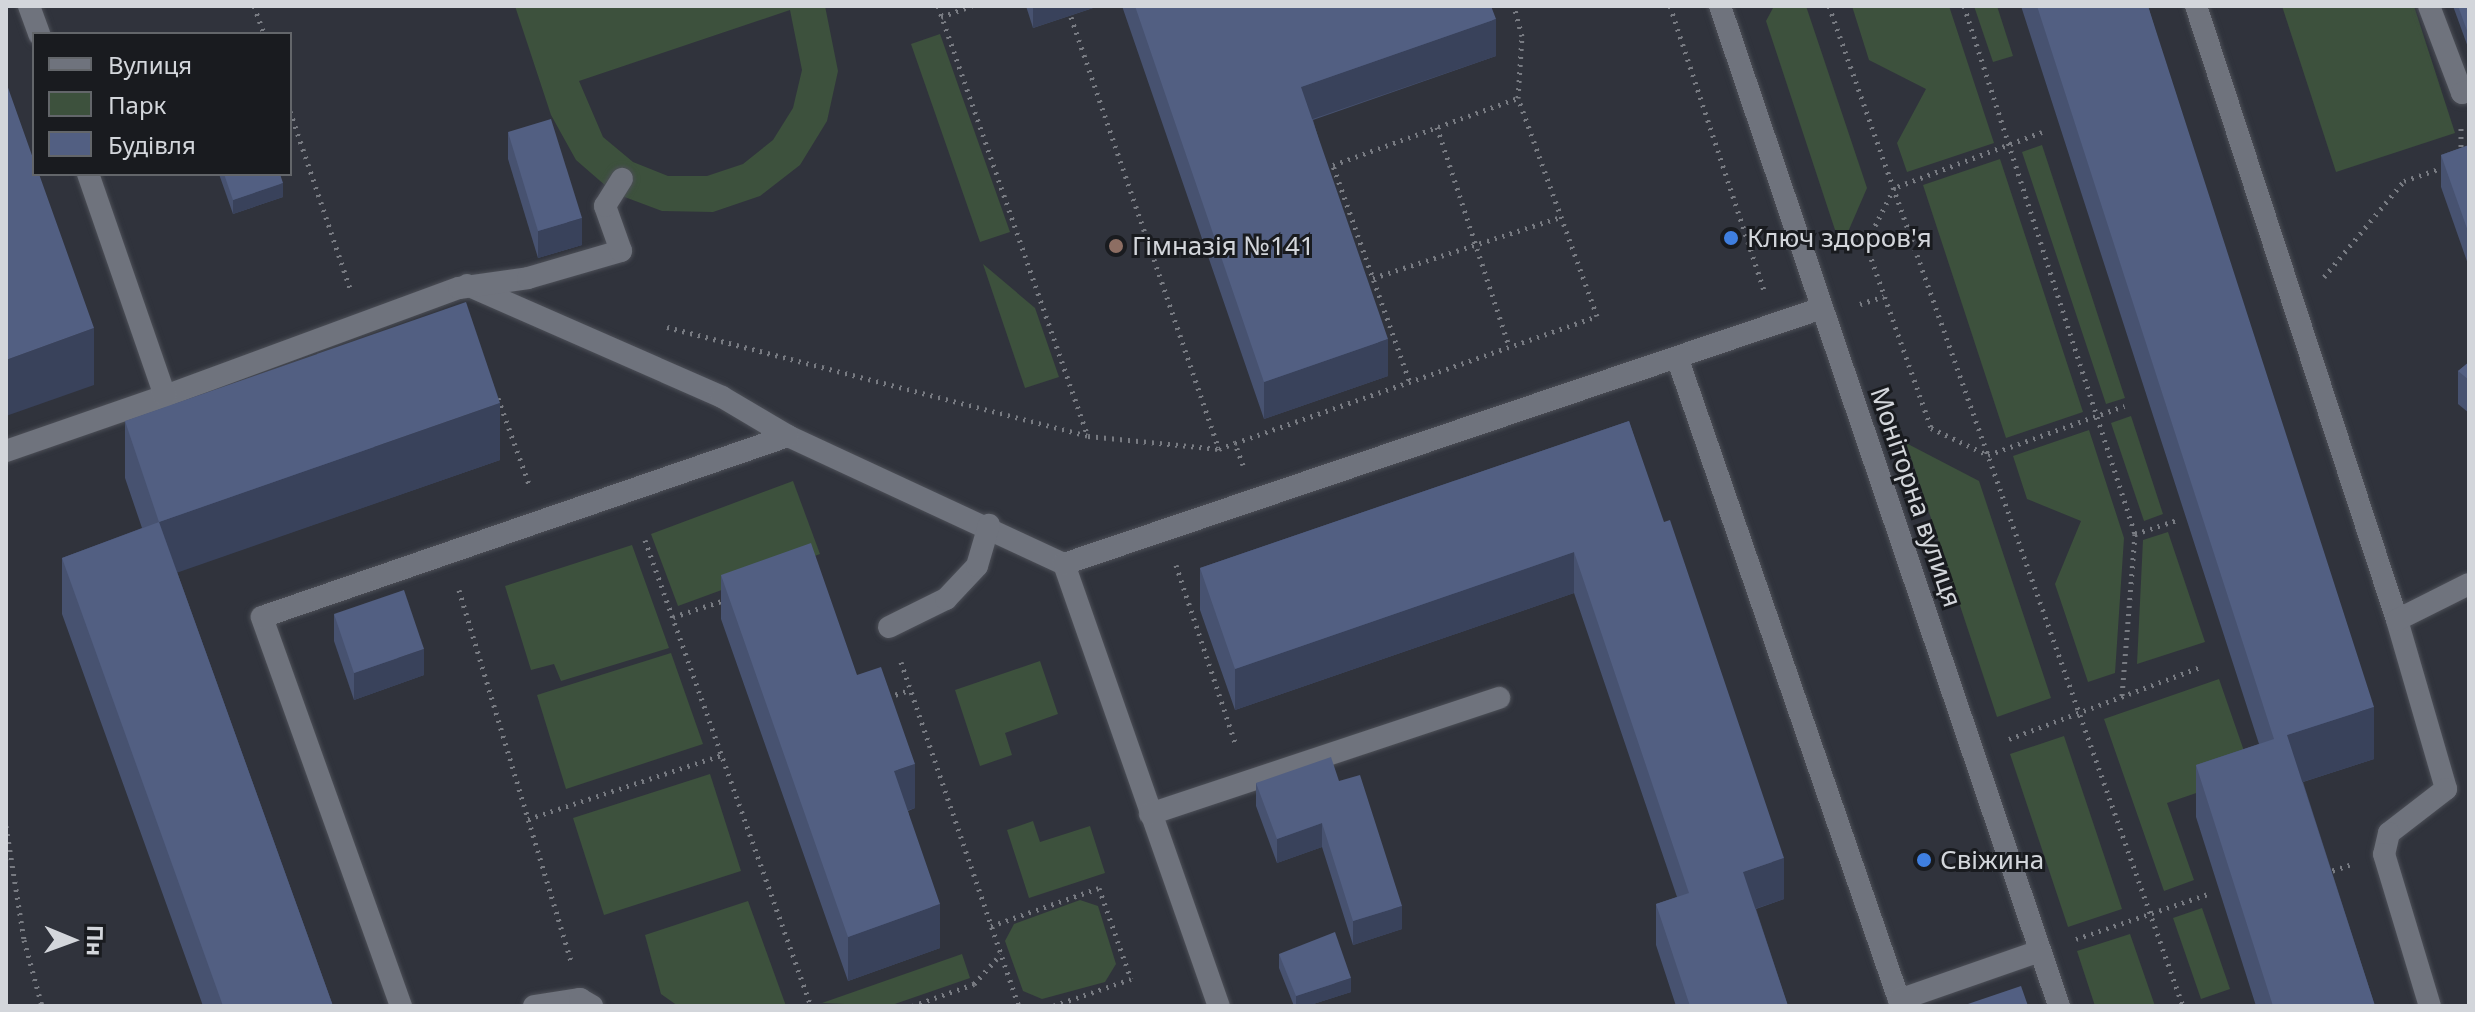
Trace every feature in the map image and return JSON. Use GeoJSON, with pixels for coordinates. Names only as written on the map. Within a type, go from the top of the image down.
{"type":"FeatureCollection","features":[{"type":"Feature","properties":{"kind":"street"},"geometry":{"type":"LineString","coordinates":[[29,6],[38,32]]}},
{"type":"Feature","properties":{"kind":"street","name":"Моніторна вулиця"},"geometry":{"type":"LineString","coordinates":[[1720,6],[2059,1006]]}},
{"type":"Feature","properties":{"kind":"street"},"geometry":{"type":"LineString","coordinates":[[2196,6],[2397,620],[2446,789],[2389,833],[2384,854],[2430,1006]]}},
{"type":"Feature","properties":{"kind":"street"},"geometry":{"type":"LineString","coordinates":[[2429,6],[2465,92]]}},
{"type":"Feature","properties":{"kind":"street"},"geometry":{"type":"LineString","coordinates":[[89,176],[165,396]]}},
{"type":"Feature","properties":{"kind":"street"},"geometry":{"type":"LineString","coordinates":[[6,451],[467,285],[528,278],[621,251],[605,206],[622,179]]}},
{"type":"Feature","properties":{"kind":"street"},"geometry":{"type":"LineString","coordinates":[[467,285],[722,397],[788,436],[989,525],[1064,564],[1219,1006]]}},
{"type":"Feature","properties":{"kind":"street"},"geometry":{"type":"LineString","coordinates":[[1064,564],[1822,308]]}},
{"type":"Feature","properties":{"kind":"street"},"geometry":{"type":"LineString","coordinates":[[1677,357],[1899,1000],[2040,951]]}},
{"type":"Feature","properties":{"kind":"street"},"geometry":{"type":"LineString","coordinates":[[401,1006],[262,617],[788,436]]}},
{"type":"Feature","properties":{"kind":"street"},"geometry":{"type":"LineString","coordinates":[[889,627],[946,599],[977,566],[989,525]]}},
{"type":"Feature","properties":{"kind":"street"},"geometry":{"type":"LineString","coordinates":[[2397,620],[2469,584]]}},
{"type":"Feature","properties":{"kind":"street"},"geometry":{"type":"LineString","coordinates":[[1150,814],[1250,784],[1499,698]]}},
{"type":"Feature","properties":{"kind":"street"},"geometry":{"type":"LineString","coordinates":[[534,1006],[586,1003]]}},
{"type":"Feature","properties":{"kind":"path"},"geometry":{"type":"LineString","coordinates":[[254,6],[263,32]]}},
{"type":"Feature","properties":{"kind":"path"},"geometry":{"type":"LineString","coordinates":[[938,6],[1088,436]]}},
{"type":"Feature","properties":{"kind":"path"},"geometry":{"type":"LineString","coordinates":[[941,17],[972,6]]}},
{"type":"Feature","properties":{"kind":"path"},"geometry":{"type":"LineString","coordinates":[[655,324],[1088,436],[1219,449],[1597,316],[1518,98],[1522,36],[1514,6]]}},
{"type":"Feature","properties":{"kind":"path"},"geometry":{"type":"LineString","coordinates":[[1670,6],[1775,323]]}},
{"type":"Feature","properties":{"kind":"path"},"geometry":{"type":"LineString","coordinates":[[1829,6],[2183,1006]]}},
{"type":"Feature","properties":{"kind":"path"},"geometry":{"type":"LineString","coordinates":[[1964,6],[2135,534],[2122,696]]}},
{"type":"Feature","properties":{"kind":"path"},"geometry":{"type":"LineString","coordinates":[[1071,17],[1219,449]]}},
{"type":"Feature","properties":{"kind":"path"},"geometry":{"type":"LineString","coordinates":[[2297,314],[2404,181],[2461,162],[2465,92]]}},
{"type":"Feature","properties":{"kind":"path"},"geometry":{"type":"LineString","coordinates":[[1409,380],[1333,165],[1518,98]]}},
{"type":"Feature","properties":{"kind":"path"},"geometry":{"type":"LineString","coordinates":[[292,117],[362,323]]}},
{"type":"Feature","properties":{"kind":"path"},"geometry":{"type":"LineString","coordinates":[[1437,127],[1509,346]]}},
{"type":"Feature","properties":{"kind":"path"},"geometry":{"type":"LineString","coordinates":[[2042,132],[1894,188],[1866,244],[1931,428],[1988,455],[2124,406]]}},
{"type":"Feature","properties":{"kind":"path"},"geometry":{"type":"LineString","coordinates":[[1373,278],[1561,217]]}},
{"type":"Feature","properties":{"kind":"path"},"geometry":{"type":"LineString","coordinates":[[493,385],[542,519]]}},
{"type":"Feature","properties":{"kind":"path"},"geometry":{"type":"LineString","coordinates":[[1235,443],[1257,499]]}},
{"type":"Feature","properties":{"kind":"path"},"geometry":{"type":"LineString","coordinates":[[2135,534],[2180,519]]}},
{"type":"Feature","properties":{"kind":"path"},"geometry":{"type":"LineString","coordinates":[[1165,530],[1250,784]]}},
{"type":"Feature","properties":{"kind":"path"},"geometry":{"type":"LineString","coordinates":[[645,540],[811,1006]]}},
{"type":"Feature","properties":{"kind":"path"},"geometry":{"type":"LineString","coordinates":[[448,551],[586,1003]]}},
{"type":"Feature","properties":{"kind":"path"},"geometry":{"type":"LineString","coordinates":[[673,617],[730,598]]}},
{"type":"Feature","properties":{"kind":"path"},"geometry":{"type":"LineString","coordinates":[[889,627],[1019,1006]]}},
{"type":"Feature","properties":{"kind":"path"},"geometry":{"type":"LineString","coordinates":[[1973,753],[2203,666]]}},
{"type":"Feature","properties":{"kind":"path"},"geometry":{"type":"LineString","coordinates":[[875,702],[910,690]]}},
{"type":"Feature","properties":{"kind":"path"},"geometry":{"type":"LineString","coordinates":[[528,819],[721,755]]}},
{"type":"Feature","properties":{"kind":"path"},"geometry":{"type":"LineString","coordinates":[[6,826],[24,940],[42,1006]]}},
{"type":"Feature","properties":{"kind":"path"},"geometry":{"type":"LineString","coordinates":[[991,926],[1099,888],[1131,979],[1053,1006]]}},
{"type":"Feature","properties":{"kind":"path"},"geometry":{"type":"LineString","coordinates":[[2040,951],[2211,893]]}},
{"type":"Feature","properties":{"kind":"path"},"geometry":{"type":"LineString","coordinates":[[912,1006],[974,984],[1001,954]]}},
{"type":"Feature","properties":{"kind":"green space"},"geometry":{"type":"Polygon","coordinates":[[[515,6],[825,6],[838,71],[827,121],[800,165],[760,196],[713,212],[662,211],[614,193],[576,160],[551,115],[515,6]],[[790,10],[579,81],[603,137],[633,162],[668,176],[707,176],[743,164],[773,140],[793,108],[802,70],[790,10]]]}},
{"type":"Feature","properties":{"kind":"green space"},"geometry":{"type":"Polygon","coordinates":[[[1806,6],[1867,188],[1841,248],[1766,21],[1773,8],[1806,6]]]}},
{"type":"Feature","properties":{"kind":"green space"},"geometry":{"type":"Polygon","coordinates":[[[1852,6],[1949,6],[1994,143],[1907,172],[1897,143],[1926,89],[1869,60],[1852,6]]]}},
{"type":"Feature","properties":{"kind":"green space"},"geometry":{"type":"Polygon","coordinates":[[[1974,6],[1997,6],[2013,56],[1993,62],[1974,6]]]}},
{"type":"Feature","properties":{"kind":"green space"},"geometry":{"type":"Polygon","coordinates":[[[2282,6],[2414,6],[2455,133],[2336,172],[2282,6]]]}},
{"type":"Feature","properties":{"kind":"green space"},"geometry":{"type":"Polygon","coordinates":[[[940,34],[1010,232],[980,242],[911,44],[940,34]]]}},
{"type":"Feature","properties":{"kind":"green space"},"geometry":{"type":"Polygon","coordinates":[[[2042,145],[2125,398],[2106,404],[2022,152],[2042,145]]]}},
{"type":"Feature","properties":{"kind":"green space"},"geometry":{"type":"Polygon","coordinates":[[[2000,159],[2083,412],[2006,438],[1923,185],[2000,159]]]}},
{"type":"Feature","properties":{"kind":"green space"},"geometry":{"type":"Polygon","coordinates":[[[983,264],[1035,308],[1059,377],[1025,388],[983,264]]]}},
{"type":"Feature","properties":{"kind":"green space"},"geometry":{"type":"Polygon","coordinates":[[[2131,416],[2163,514],[2144,521],[2111,423],[2131,416]]]}},
{"type":"Feature","properties":{"kind":"green space"},"geometry":{"type":"Polygon","coordinates":[[[2089,430],[2124,538],[2115,673],[2088,682],[2055,584],[2081,521],[2027,499],[2013,456],[2089,430]]]}},
{"type":"Feature","properties":{"kind":"green space"},"geometry":{"type":"Polygon","coordinates":[[[1906,443],[1979,481],[2051,698],[1997,717],[1906,443]]]}},
{"type":"Feature","properties":{"kind":"green space"},"geometry":{"type":"Polygon","coordinates":[[[793,481],[820,554],[678,606],[651,534],[793,481]]]}},
{"type":"Feature","properties":{"kind":"green space"},"geometry":{"type":"Polygon","coordinates":[[[2168,532],[2205,642],[2137,664],[2143,540],[2168,532]]]}},
{"type":"Feature","properties":{"kind":"green space"},"geometry":{"type":"Polygon","coordinates":[[[632,545],[669,648],[561,681],[554,664],[531,670],[505,586],[632,545]]]}},
{"type":"Feature","properties":{"kind":"green space"},"geometry":{"type":"Polygon","coordinates":[[[671,653],[703,744],[566,789],[537,695],[671,653]]]}},
{"type":"Feature","properties":{"kind":"green space"},"geometry":{"type":"Polygon","coordinates":[[[1040,661],[1058,714],[1005,733],[1012,755],[980,766],[955,690],[1040,661]]]}},
{"type":"Feature","properties":{"kind":"green space"},"geometry":{"type":"Polygon","coordinates":[[[2219,679],[2252,774],[2167,803],[2194,880],[2164,891],[2104,719],[2219,679]]]}},
{"type":"Feature","properties":{"kind":"green space"},"geometry":{"type":"Polygon","coordinates":[[[2064,736],[2122,909],[2068,927],[2010,754],[2064,736]]]}},
{"type":"Feature","properties":{"kind":"green space"},"geometry":{"type":"Polygon","coordinates":[[[710,774],[741,871],[604,915],[573,818],[710,774]]]}},
{"type":"Feature","properties":{"kind":"green space"},"geometry":{"type":"Polygon","coordinates":[[[1033,821],[1040,842],[1090,826],[1105,873],[1029,898],[1007,830],[1033,821]]]}},
{"type":"Feature","properties":{"kind":"green space"},"geometry":{"type":"Polygon","coordinates":[[[1080,900],[1098,906],[1116,964],[1105,982],[1042,999],[1023,991],[1005,941],[1014,924],[1080,900]]]}},
{"type":"Feature","properties":{"kind":"green space"},"geometry":{"type":"Polygon","coordinates":[[[748,901],[786,1006],[678,1006],[661,994],[645,935],[748,901]]]}},
{"type":"Feature","properties":{"kind":"green space"},"geometry":{"type":"Polygon","coordinates":[[[2202,908],[2230,989],[2201,999],[2173,918],[2202,908]]]}},
{"type":"Feature","properties":{"kind":"green space"},"geometry":{"type":"Polygon","coordinates":[[[2130,934],[2155,1006],[2095,1006],[2077,951],[2130,934]]]}},
{"type":"Feature","properties":{"kind":"green space"},"geometry":{"type":"Polygon","coordinates":[[[962,954],[970,978],[889,1006],[822,1003],[962,954]]]}},
{"type":"Feature","properties":{"kind":"building"},"geometry":{"type":"Polygon","coordinates":[[[1135,6],[1491,6],[1496,19],[1301,87],[1388,339],[1264,382],[1135,6]]]}},
{"type":"Feature","properties":{"kind":"building"},"geometry":{"type":"Polygon","coordinates":[[[2037,6],[2148,6],[2374,707],[2287,735],[2375,1006],[2273,1006],[2196,765],[2274,739],[2037,6]]]}},
{"type":"Feature","properties":{"kind":"building"},"geometry":{"type":"Polygon","coordinates":[[[2458,6],[2469,6],[2469,36],[2458,6]]]}},
{"type":"Feature","properties":{"kind":"building"},"geometry":{"type":"Polygon","coordinates":[[[6,82],[32,155],[32,176],[40,176],[94,328],[6,360],[6,82]]]}},
{"type":"Feature","properties":{"kind":"building"},"geometry":{"type":"Polygon","coordinates":[[[551,119],[582,218],[538,231],[508,132],[551,119]]]}},
{"type":"Feature","properties":{"kind":"building"},"geometry":{"type":"Polygon","coordinates":[[[2469,145],[2469,234],[2441,155],[2469,145]]]}},
{"type":"Feature","properties":{"kind":"building"},"geometry":{"type":"Polygon","coordinates":[[[225,176],[281,176],[283,183],[233,200],[225,176]]]}},
{"type":"Feature","properties":{"kind":"building"},"geometry":{"type":"Polygon","coordinates":[[[466,302],[500,403],[159,522],[125,421],[466,302]]]}},
{"type":"Feature","properties":{"kind":"building"},"geometry":{"type":"Polygon","coordinates":[[[2469,362],[2469,380],[2458,371],[2469,362]]]}},
{"type":"Feature","properties":{"kind":"building"},"geometry":{"type":"Polygon","coordinates":[[[1629,421],[1664,522],[1670,520],[1784,858],[1743,872],[1788,1006],[1690,1006],[1656,904],[1689,893],[1574,552],[1235,669],[1200,568],[1629,421]]]}},
{"type":"Feature","properties":{"kind":"building"},"geometry":{"type":"Polygon","coordinates":[[[159,522],[333,1006],[223,1006],[62,558],[159,522]]]}},
{"type":"Feature","properties":{"kind":"building"},"geometry":{"type":"Polygon","coordinates":[[[811,543],[857,675],[881,667],[915,764],[894,771],[940,904],[848,937],[721,575],[811,543]]]}},
{"type":"Feature","properties":{"kind":"building"},"geometry":{"type":"Polygon","coordinates":[[[404,590],[424,649],[354,673],[334,614],[404,590]]]}},
{"type":"Feature","properties":{"kind":"building"},"geometry":{"type":"Polygon","coordinates":[[[1331,757],[1339,781],[1360,775],[1402,906],[1353,921],[1322,823],[1277,839],[1256,783],[1331,757]]]}},
{"type":"Feature","properties":{"kind":"building"},"geometry":{"type":"Polygon","coordinates":[[[1335,932],[1351,978],[1296,996],[1279,954],[1335,932]]]}},
{"type":"Feature","properties":{"kind":"building"},"geometry":{"type":"Polygon","coordinates":[[[2021,986],[2028,1006],[1962,1006],[2021,986]]]}},
{"type":"Feature","properties":{"kind":"place","name":"Ключ здоров'я"},"geometry":{"type":"Point","coordinates":[1731,238]}},
{"type":"Feature","properties":{"kind":"place","name":"Гімназія №141"},"geometry":{"type":"Point","coordinates":[1116,246]}},
{"type":"Feature","properties":{"kind":"place","name":"Свіжина"},"geometry":{"type":"Point","coordinates":[1924,860]}}]}
